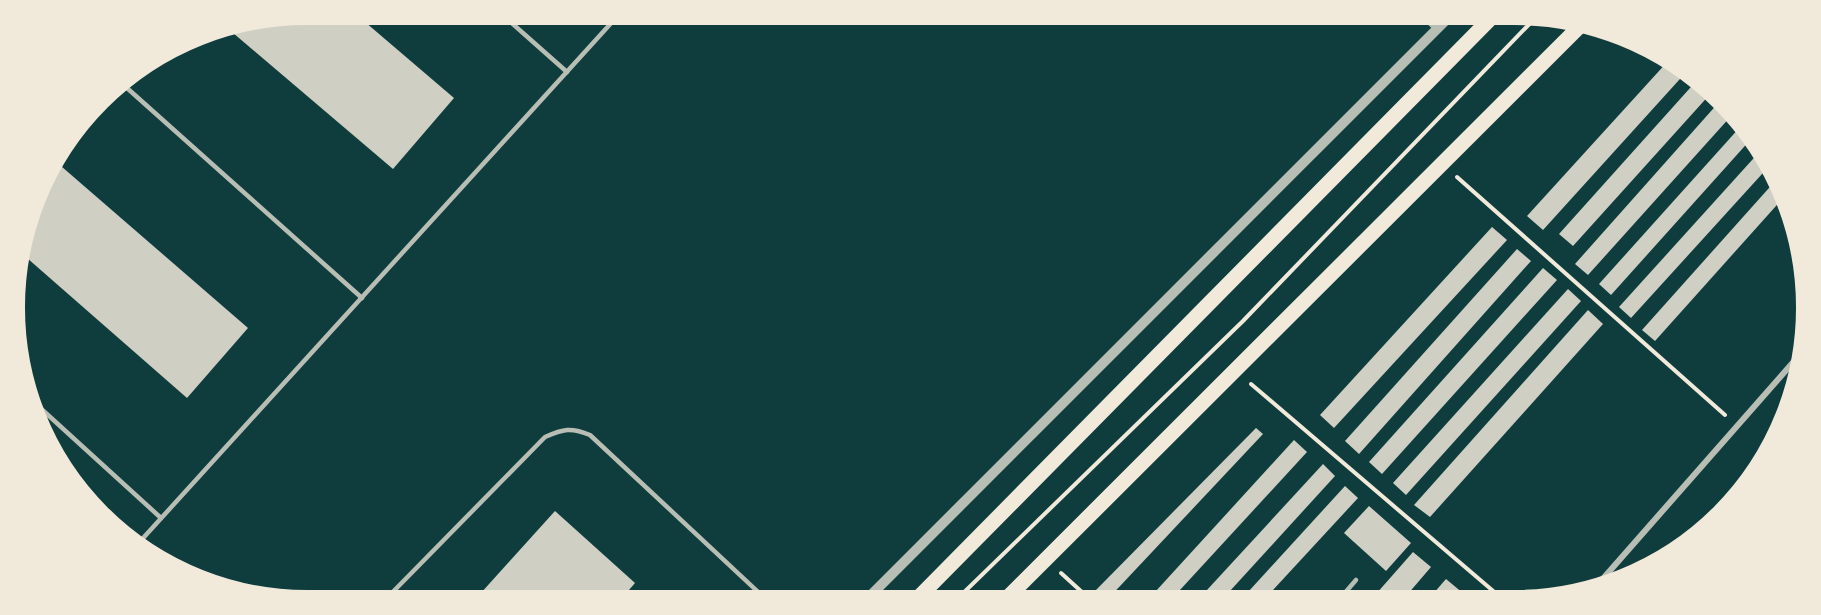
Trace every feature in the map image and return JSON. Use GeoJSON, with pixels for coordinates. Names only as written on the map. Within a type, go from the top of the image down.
{"type":"FeatureCollection","features":[{"type":"Feature","properties":{"kind":"main road"},"geometry":{"type":"LineString","coordinates":[[922,594],[1488,21]]}},
{"type":"Feature","properties":{"kind":"main road"},"geometry":{"type":"LineString","coordinates":[[1011,594],[1577,29]]}},
{"type":"Feature","properties":{"kind":"street"},"geometry":{"type":"LineString","coordinates":[[873,594],[1446,21]]}},
{"type":"Feature","properties":{"kind":"street"},"geometry":{"type":"LineString","coordinates":[[1602,580],[1795,361]]}},
{"type":"Feature","properties":{"kind":"lane"},"geometry":{"type":"LineString","coordinates":[[509,21],[567,72]]}},
{"type":"Feature","properties":{"kind":"lane"},"geometry":{"type":"LineString","coordinates":[[141,541],[613,21]]}},
{"type":"Feature","properties":{"kind":"lane"},"geometry":{"type":"LineString","coordinates":[[1428,21],[1437,30]]}},
{"type":"Feature","properties":{"kind":"lane"},"geometry":{"type":"LineString","coordinates":[[125,87],[362,298]]}},
{"type":"Feature","properties":{"kind":"lane"},"geometry":{"type":"LineString","coordinates":[[39,407],[161,518]]}},
{"type":"Feature","properties":{"kind":"lane"},"geometry":{"type":"LineString","coordinates":[[391,594],[545,438],[560,431],[576,429],[590,435],[760,594]]}},
{"type":"Feature","properties":{"kind":"lane"},"geometry":{"type":"LineString","coordinates":[[1344,594],[1356,580]]}},
{"type":"Feature","properties":{"kind":"path"},"geometry":{"type":"LineString","coordinates":[[962,594],[1243,321],[1531,22]]}},
{"type":"Feature","properties":{"kind":"path"},"geometry":{"type":"LineString","coordinates":[[1442,163],[1737,426]]}},
{"type":"Feature","properties":{"kind":"path"},"geometry":{"type":"LineString","coordinates":[[1235,370],[1497,594]]}},
{"type":"Feature","properties":{"kind":"path"},"geometry":{"type":"LineString","coordinates":[[1046,559],[1084,594]]}},
{"type":"Feature","properties":{"kind":"building"},"geometry":{"type":"Polygon","coordinates":[[[364,21],[454,98],[393,169],[231,31],[270,23],[364,21]]]}},
{"type":"Feature","properties":{"kind":"building"},"geometry":{"type":"Polygon","coordinates":[[[1665,64],[1683,76],[1543,230],[1527,216],[1665,64]]]}},
{"type":"Feature","properties":{"kind":"building"},"geometry":{"type":"Polygon","coordinates":[[[1693,84],[1707,97],[1573,246],[1559,234],[1693,84]]]}},
{"type":"Feature","properties":{"kind":"building"},"geometry":{"type":"Polygon","coordinates":[[[1716,105],[1729,119],[1588,275],[1575,264],[1716,105]]]}},
{"type":"Feature","properties":{"kind":"building"},"geometry":{"type":"Polygon","coordinates":[[[1738,129],[1748,142],[1611,295],[1599,284],[1738,129]]]}},
{"type":"Feature","properties":{"kind":"building"},"geometry":{"type":"Polygon","coordinates":[[[1756,155],[1765,171],[1631,318],[1619,307],[1756,155]]]}},
{"type":"Feature","properties":{"kind":"building"},"geometry":{"type":"Polygon","coordinates":[[[59,164],[248,328],[187,398],[26,257],[36,215],[59,164]]]}},
{"type":"Feature","properties":{"kind":"building"},"geometry":{"type":"Polygon","coordinates":[[[1772,185],[1780,202],[1655,341],[1642,330],[1772,185]]]}},
{"type":"Feature","properties":{"kind":"building"},"geometry":{"type":"Polygon","coordinates":[[[1492,227],[1507,240],[1334,428],[1320,415],[1492,227]]]}},
{"type":"Feature","properties":{"kind":"building"},"geometry":{"type":"Polygon","coordinates":[[[1517,249],[1531,261],[1359,454],[1345,441],[1517,249]]]}},
{"type":"Feature","properties":{"kind":"building"},"geometry":{"type":"Polygon","coordinates":[[[1543,268],[1557,280],[1382,474],[1369,462],[1543,268]]]}},
{"type":"Feature","properties":{"kind":"building"},"geometry":{"type":"Polygon","coordinates":[[[1568,289],[1581,301],[1406,495],[1393,483],[1568,289]]]}},
{"type":"Feature","properties":{"kind":"building"},"geometry":{"type":"Polygon","coordinates":[[[1588,310],[1603,324],[1430,517],[1414,505],[1588,310]]]}},
{"type":"Feature","properties":{"kind":"building"},"geometry":{"type":"Polygon","coordinates":[[[1256,428],[1263,434],[1113,594],[1100,594],[1096,590],[1256,428]]]}},
{"type":"Feature","properties":{"kind":"building"},"geometry":{"type":"Polygon","coordinates":[[[1294,440],[1307,452],[1176,594],[1153,594],[1294,440]]]}},
{"type":"Feature","properties":{"kind":"building"},"geometry":{"type":"Polygon","coordinates":[[[1323,464],[1335,476],[1227,594],[1203,594],[1323,464]]]}},
{"type":"Feature","properties":{"kind":"building"},"geometry":{"type":"Polygon","coordinates":[[[1345,486],[1358,498],[1269,594],[1246,594],[1345,486]]]}},
{"type":"Feature","properties":{"kind":"building"},"geometry":{"type":"Polygon","coordinates":[[[1369,506],[1411,543],[1386,571],[1344,533],[1369,506]]]}},
{"type":"Feature","properties":{"kind":"building"},"geometry":{"type":"Polygon","coordinates":[[[555,511],[635,583],[626,594],[480,594],[555,511]]]}},
{"type":"Feature","properties":{"kind":"building"},"geometry":{"type":"Polygon","coordinates":[[[1413,552],[1431,567],[1408,594],[1376,594],[1413,552]]]}},
{"type":"Feature","properties":{"kind":"building"},"geometry":{"type":"Polygon","coordinates":[[[1446,579],[1464,594],[1433,594],[1446,579]]]}}]}
